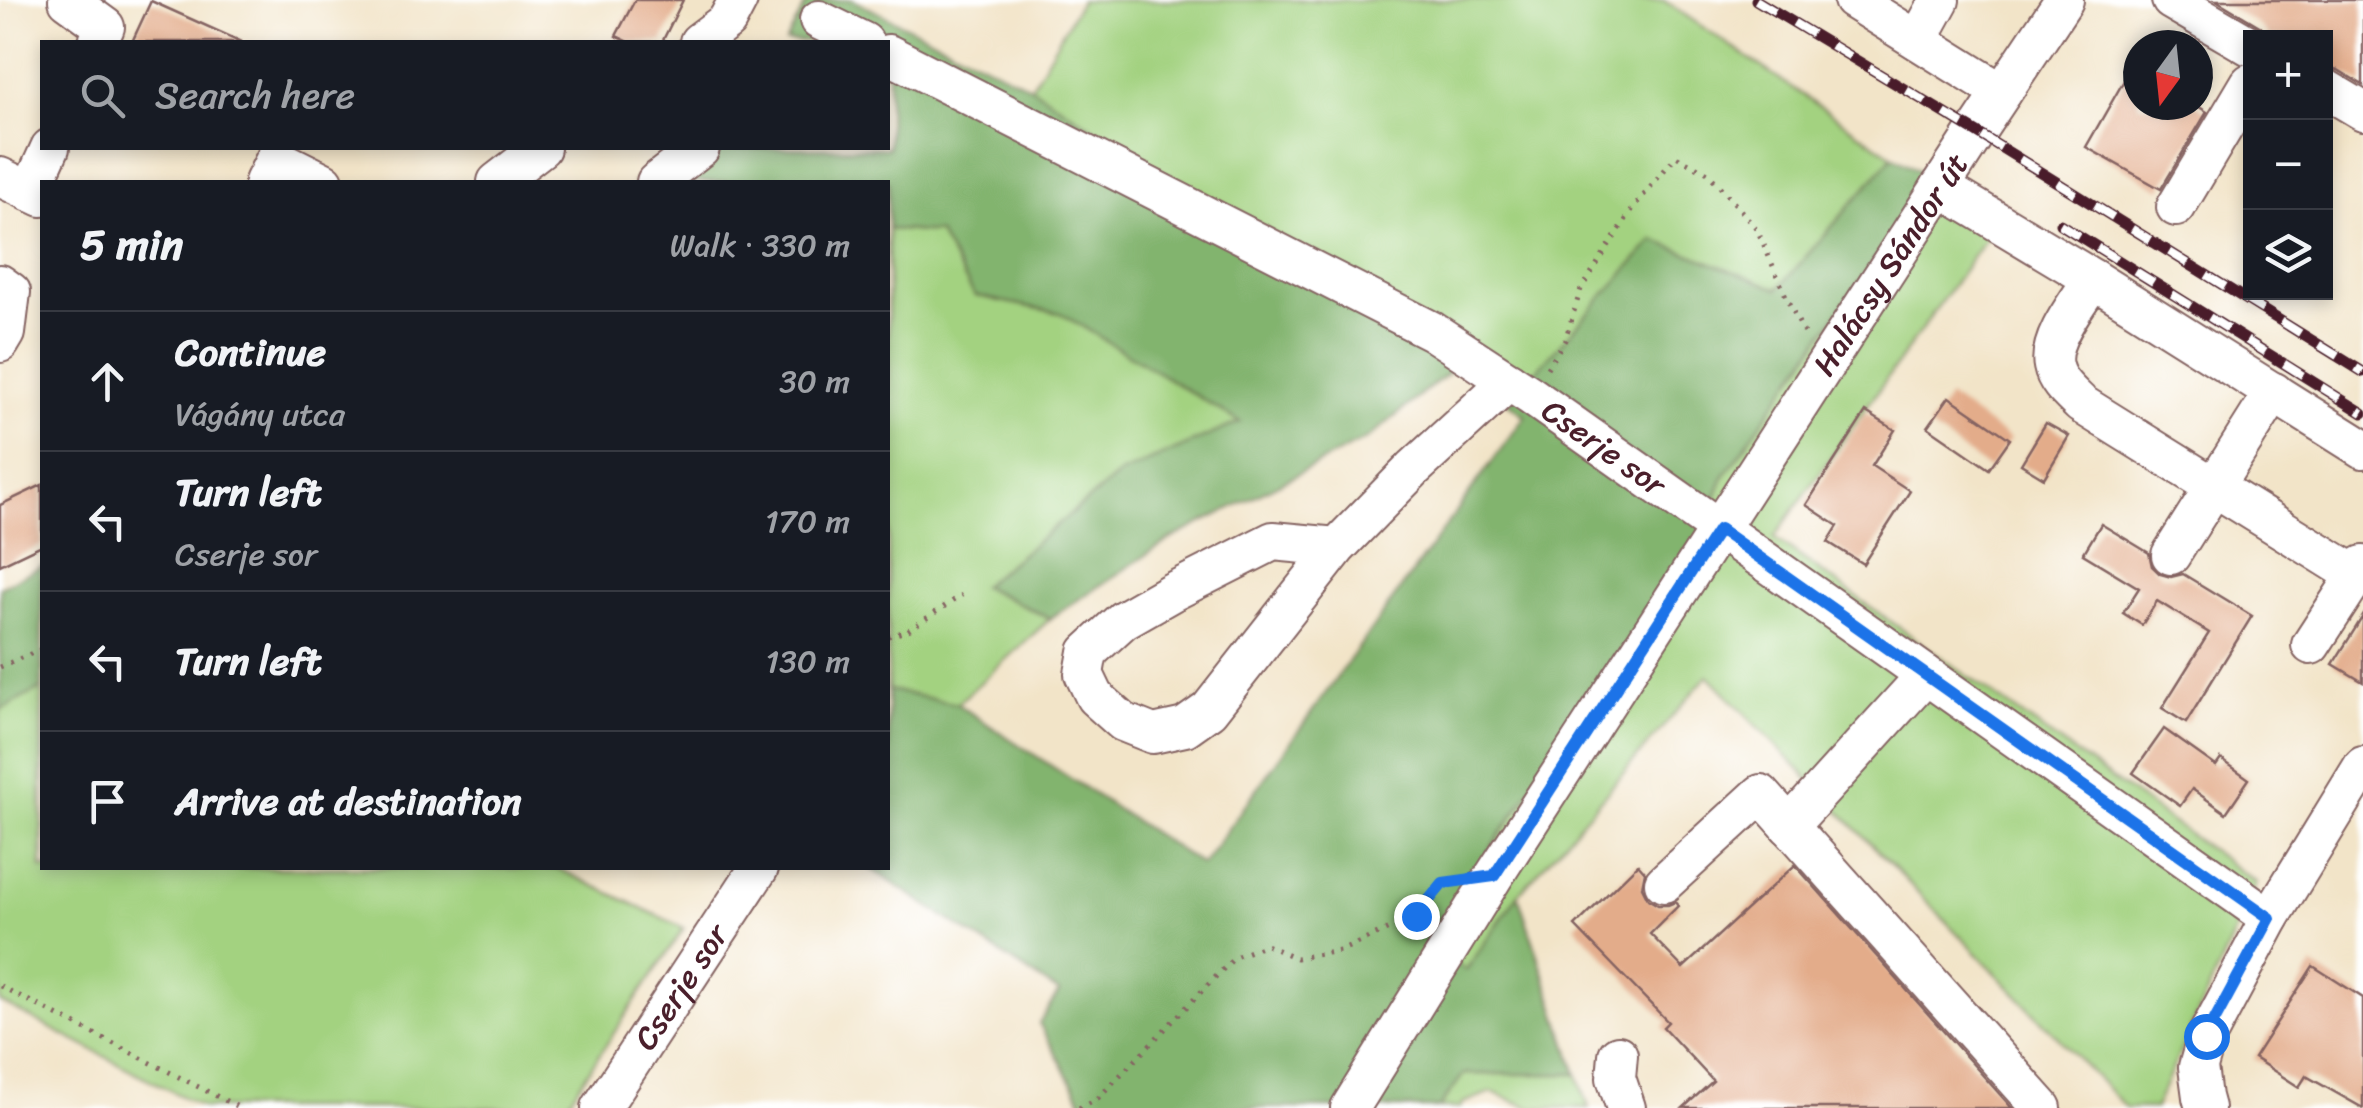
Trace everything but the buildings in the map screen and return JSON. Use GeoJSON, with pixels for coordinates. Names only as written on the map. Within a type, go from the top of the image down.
{"type":"FeatureCollection","features":[{"type":"Feature","properties":{"kind":"street"},"geometry":{"type":"LineString","coordinates":[[68,0],[105,27],[99,40]]}},
{"type":"Feature","properties":{"kind":"street"},"geometry":{"type":"LineString","coordinates":[[702,40],[727,21],[738,0]]}},
{"type":"Feature","properties":{"kind":"street"},"geometry":{"type":"LineString","coordinates":[[1854,0],[2002,93]]}},
{"type":"Feature","properties":{"kind":"street"},"geometry":{"type":"LineString","coordinates":[[1918,40],[1940,0]]}},
{"type":"Feature","properties":{"kind":"street","name":"Halácsy Sándor út"},"geometry":{"type":"LineString","coordinates":[[1350,1108],[1494,876],[2064,0]]}},
{"type":"Feature","properties":{"kind":"street"},"geometry":{"type":"LineString","coordinates":[[2171,0],[2243,42]]}},
{"type":"Feature","properties":{"kind":"street"},"geometry":{"type":"LineString","coordinates":[[817,21],[860,40]]}},
{"type":"Feature","properties":{"kind":"street","name":"Cserje sor"},"geometry":{"type":"LineString","coordinates":[[890,55],[1432,331],[1520,388],[2270,918]]}},
{"type":"Feature","properties":{"kind":"street"},"geometry":{"type":"LineString","coordinates":[[2333,94],[2363,111]]}},
{"type":"Feature","properties":{"kind":"street"},"geometry":{"type":"LineString","coordinates":[[2176,207],[2243,95]]}},
{"type":"Feature","properties":{"kind":"street"},"geometry":{"type":"LineString","coordinates":[[24,189],[49,150]]}},
{"type":"Feature","properties":{"kind":"street"},"geometry":{"type":"LineString","coordinates":[[500,180],[538,150]]}},
{"type":"Feature","properties":{"kind":"street"},"geometry":{"type":"LineString","coordinates":[[659,180],[697,150]]}},
{"type":"Feature","properties":{"kind":"street"},"geometry":{"type":"LineString","coordinates":[[265,180],[276,158],[320,180]]}},
{"type":"Feature","properties":{"kind":"street"},"geometry":{"type":"LineString","coordinates":[[1940,187],[2363,449]]}},
{"type":"Feature","properties":{"kind":"street"},"geometry":{"type":"LineString","coordinates":[[2092,279],[2052,351],[2052,366],[2062,386],[2081,404],[2360,570],[2310,645]]}},
{"type":"Feature","properties":{"kind":"street"},"geometry":{"type":"LineString","coordinates":[[0,284],[11,292],[6,333],[0,343]]}},
{"type":"Feature","properties":{"kind":"street"},"geometry":{"type":"LineString","coordinates":[[1337,547],[1274,541],[1124,620],[1088,652],[1084,674],[1095,696],[1124,722],[1153,734],[1184,727],[1210,710],[1337,547],[1414,468],[1520,388]]}},
{"type":"Feature","properties":{"kind":"street"},"geometry":{"type":"LineString","coordinates":[[2171,554],[2274,392]]}},
{"type":"Feature","properties":{"kind":"street"},"geometry":{"type":"LineString","coordinates":[[1789,826],[1926,676]]}},
{"type":"Feature","properties":{"kind":"street"},"geometry":{"type":"LineString","coordinates":[[2206,1108],[2198,1067],[2206,1036],[2270,918],[2363,766]]}},
{"type":"Feature","properties":{"kind":"street"},"geometry":{"type":"LineString","coordinates":[[1664,884],[1761,794],[2042,1108]]}},
{"type":"Feature","properties":{"kind":"street","name":"Cserje sor"},"geometry":{"type":"LineString","coordinates":[[601,1108],[758,870]]}},
{"type":"Feature","properties":{"kind":"street"},"geometry":{"type":"LineString","coordinates":[[1618,1055],[1616,1078],[1626,1108]]}},
{"type":"Feature","properties":{"kind":"path"},"geometry":{"type":"LineString","coordinates":[[1520,388],[1565,340],[1581,289],[1634,207],[1676,156],[1708,173],[1758,228],[1789,304],[1807,338],[1827,362]]}},
{"type":"Feature","properties":{"kind":"path"},"geometry":{"type":"LineString","coordinates":[[890,636],[907,632],[962,596]]}},
{"type":"Feature","properties":{"kind":"path"},"geometry":{"type":"LineString","coordinates":[[0,667],[40,650]]}},
{"type":"Feature","properties":{"kind":"path"},"geometry":{"type":"LineString","coordinates":[[1080,1108],[1098,1098],[1236,957],[1266,945],[1296,958],[1340,951],[1416,916],[1443,883],[1494,876]]}},
{"type":"Feature","properties":{"kind":"path"},"geometry":{"type":"LineString","coordinates":[[0,986],[240,1108]]}},
{"type":"Feature","properties":{"kind":"green space"},"geometry":{"type":"Polygon","coordinates":[[[808,0],[853,0],[1031,87],[1455,367],[1370,437],[1171,539],[1050,618],[982,586],[1120,474],[1240,422],[1060,313],[975,296],[938,233],[890,229],[890,180],[638,180],[679,150],[890,150],[890,40],[787,40],[808,0]]]}},
{"type":"Feature","properties":{"kind":"green space"},"geometry":{"type":"Polygon","coordinates":[[[1081,0],[1663,0],[1893,156],[1778,289],[1508,402],[1031,87],[1081,0]]]}},
{"type":"Feature","properties":{"kind":"green space"},"geometry":{"type":"Polygon","coordinates":[[[1893,156],[1932,178],[1725,475],[1695,550],[1426,943],[1466,970],[1518,895],[1577,1074],[1464,1074],[1439,1108],[1086,1108],[1039,1023],[1059,992],[873,870],[890,870],[890,690],[957,704],[1202,865],[1525,416],[1508,402],[1654,240],[1778,289],[1893,156]]]}},
{"type":"Feature","properties":{"kind":"green space"},"geometry":{"type":"Polygon","coordinates":[[[1932,178],[2001,217],[1774,538],[2257,883],[2155,1108],[2126,1108],[1708,675],[1518,895],[1465,971],[1426,944],[1695,550],[1725,475],[1932,178]]]}},
{"type":"Feature","properties":{"kind":"green space"},"geometry":{"type":"Polygon","coordinates":[[[890,229],[938,233],[975,296],[1060,313],[1241,423],[1120,474],[982,586],[1050,619],[957,704],[890,690],[890,229]]]}},
{"type":"Feature","properties":{"kind":"green space"},"geometry":{"type":"Polygon","coordinates":[[[40,567],[40,689],[0,710],[0,587],[40,567]]]}},
{"type":"Feature","properties":{"kind":"green space"},"geometry":{"type":"Polygon","coordinates":[[[40,689],[40,870],[561,870],[684,928],[564,1108],[204,1108],[0,1002],[0,710],[40,689]]]}},
{"type":"Feature","properties":{"kind":"green space"},"geometry":{"type":"Polygon","coordinates":[[[1463,1074],[1577,1074],[1589,1108],[1531,1108],[1492,1092],[1463,1103],[1460,1108],[1439,1108],[1463,1074]]]}},
{"type":"Feature","properties":{"kind":"railway"},"geometry":{"type":"LineString","coordinates":[[1756,0],[2363,372]]}},
{"type":"Feature","properties":{"kind":"railway"},"geometry":{"type":"LineString","coordinates":[[2060,224],[2363,413]]}},
{"type":"Feature","properties":{"kind":"route"},"geometry":{"type":"LineString","coordinates":[[1416,916],[1443,883],[1494,876],[1719,529],[2270,918],[2206,1036]]}}]}
